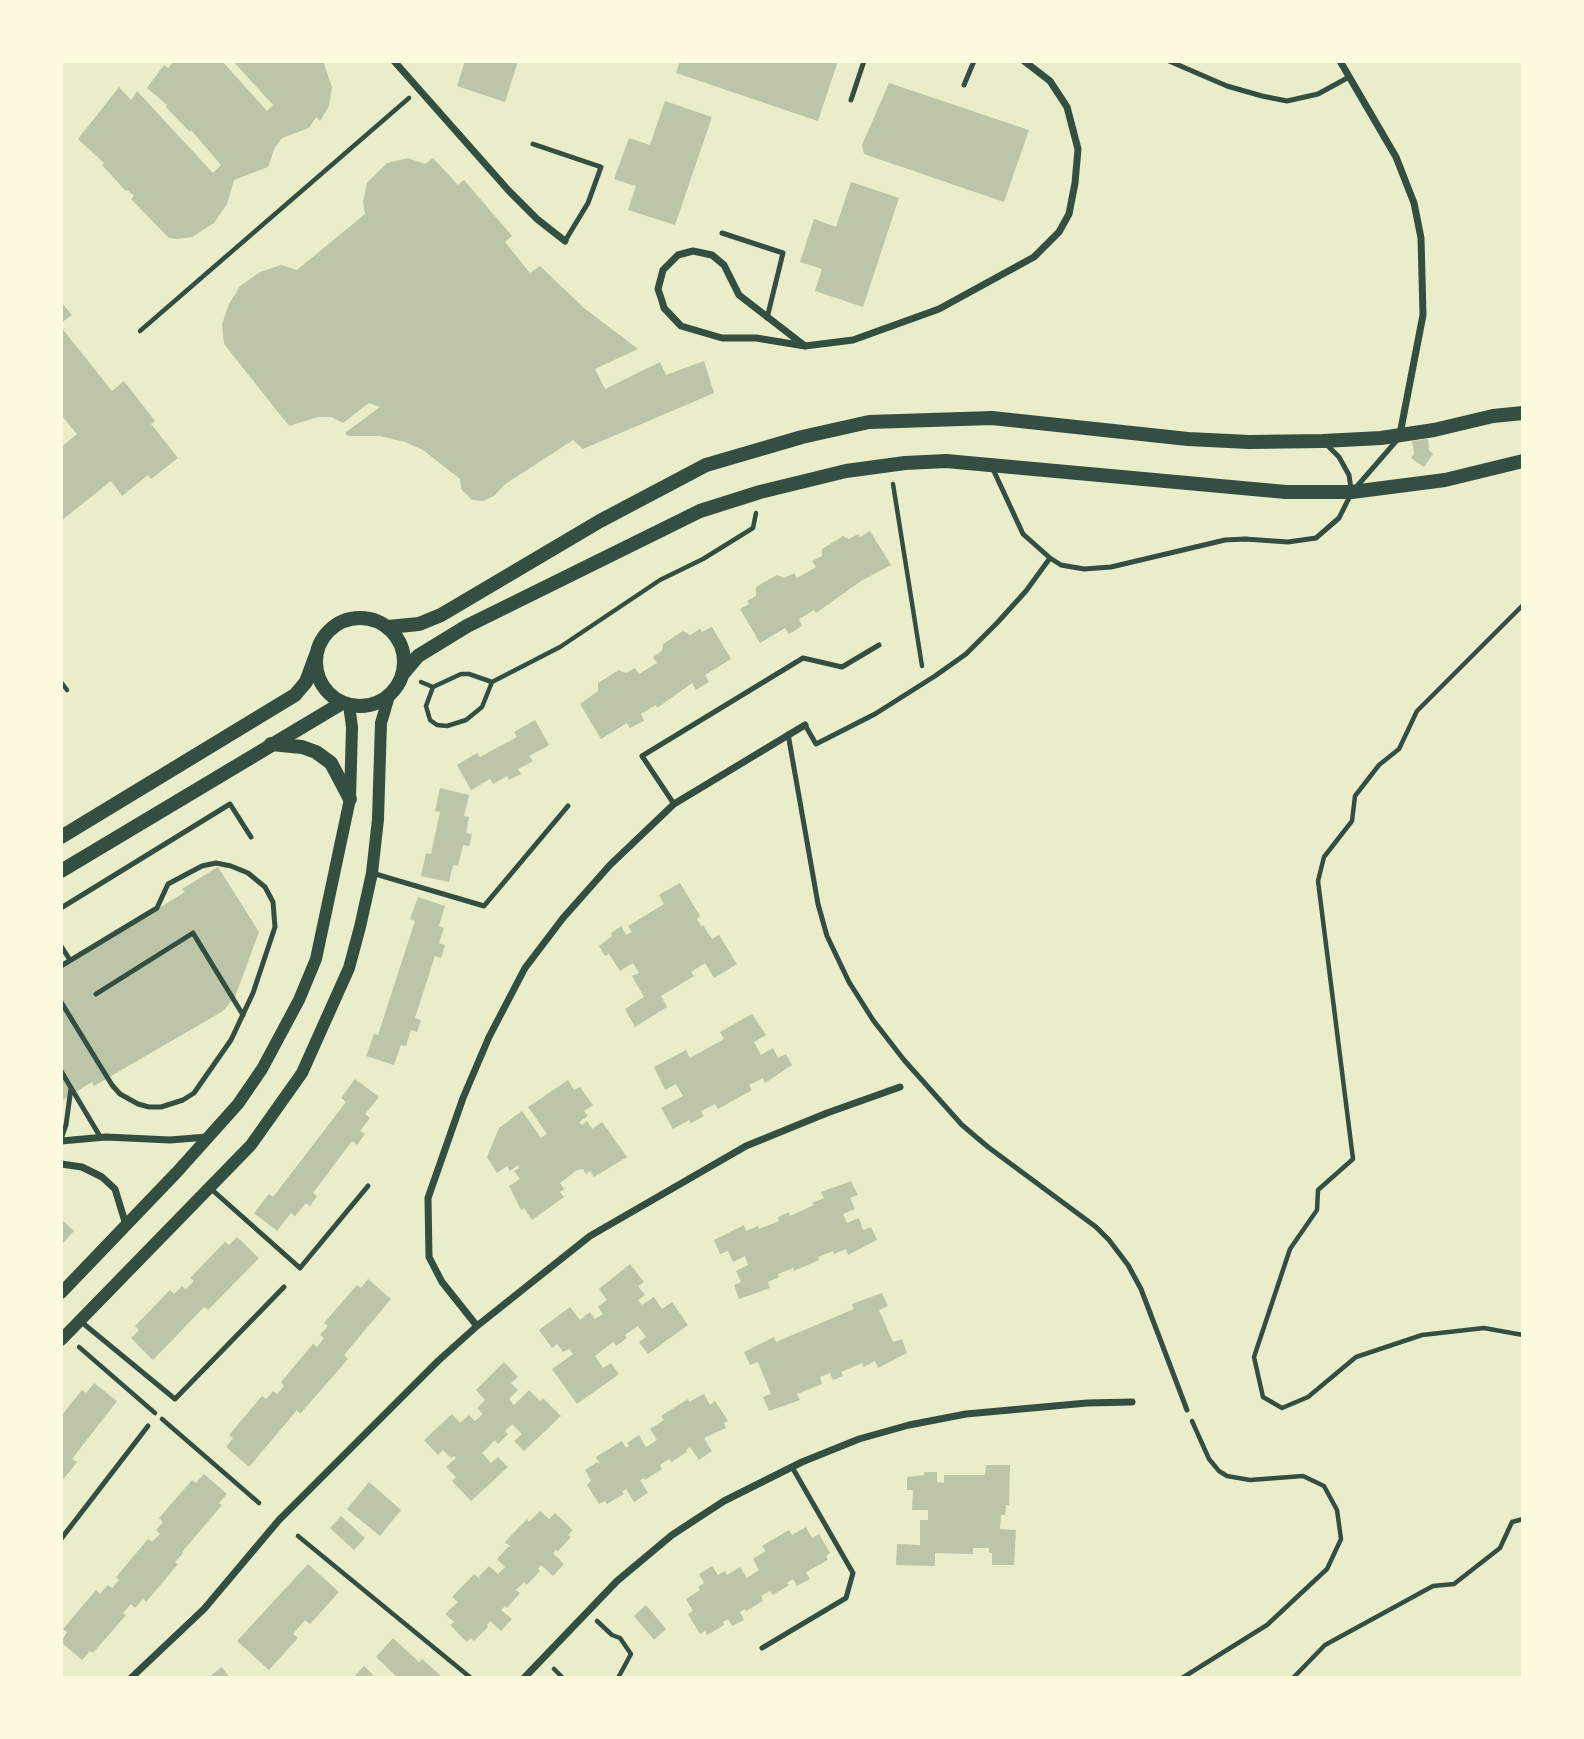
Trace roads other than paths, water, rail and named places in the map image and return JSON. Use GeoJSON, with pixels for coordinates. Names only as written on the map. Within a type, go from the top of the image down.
{"type":"FeatureCollection","features":[{"type":"Feature","properties":{"kind":"main road"},"geometry":{"type":"LineString","coordinates":[[388,627],[419,624],[441,615],[600,521],[706,466],[803,437],[869,422],[992,418],[1188,439],[1248,442],[1323,441],[1400,435],[1493,416],[1523,413]]}},
{"type":"Feature","properties":{"kind":"main road"},"geometry":{"type":"LineString","coordinates":[[316,655],[316,669],[321,683],[330,695],[345,704],[363,707],[377,703],[408,678],[418,656],[467,626],[700,511],[770,489],[846,471],[946,461],[1286,492],[1352,492],[1445,480],[1523,461]]}},
{"type":"Feature","properties":{"kind":"main road"},"geometry":{"type":"LineString","coordinates":[[61,837],[295,695],[306,682],[321,640],[331,629],[344,621],[359,617],[369,618],[388,627],[397,637],[402,649],[408,678]]}},
{"type":"Feature","properties":{"kind":"main road"},"geometry":{"type":"LineString","coordinates":[[61,872],[271,744],[345,704]]}},
{"type":"Feature","properties":{"kind":"main road"},"geometry":{"type":"LineString","coordinates":[[271,744],[302,747],[316,752],[331,763],[350,799]]}},
{"type":"Feature","properties":{"kind":"street"},"geometry":{"type":"LineString","coordinates":[[394,61],[509,191],[537,219],[565,241]]}},
{"type":"Feature","properties":{"kind":"street"},"geometry":{"type":"LineString","coordinates":[[805,345],[739,295],[724,265],[712,255],[693,251],[678,255],[663,270],[658,289],[664,307],[681,326],[722,338],[756,338],[805,345],[853,340],[939,309],[1034,257],[1059,232],[1071,204],[1078,149],[1067,107],[1050,81],[1024,61]]}},
{"type":"Feature","properties":{"kind":"street"},"geometry":{"type":"LineString","coordinates":[[1340,61],[1396,157],[1413,203],[1421,238],[1423,315],[1400,435]]}},
{"type":"Feature","properties":{"kind":"street"},"geometry":{"type":"LineString","coordinates":[[61,1340],[251,1145],[302,1073],[349,968],[372,873],[378,819],[381,723],[389,696]]}},
{"type":"Feature","properties":{"kind":"street"},"geometry":{"type":"LineString","coordinates":[[61,1293],[238,1104],[262,1069],[299,1000],[312,969],[329,906],[350,799],[352,727],[345,704]]}},
{"type":"Feature","properties":{"kind":"street"},"geometry":{"type":"LineString","coordinates":[[477,1326],[442,1282],[429,1257],[428,1198],[463,1098],[489,1037],[525,968],[610,865],[674,804],[805,725]]}},
{"type":"Feature","properties":{"kind":"street"},"geometry":{"type":"LineString","coordinates":[[131,1678],[204,1609],[279,1520],[335,1463],[477,1326],[590,1236],[746,1146],[901,1087]]}},
{"type":"Feature","properties":{"kind":"street"},"geometry":{"type":"LineString","coordinates":[[61,1140],[170,1140],[208,1137]]}},
{"type":"Feature","properties":{"kind":"street"},"geometry":{"type":"LineString","coordinates":[[61,1164],[82,1167],[102,1177],[115,1189],[126,1225]]}},
{"type":"Feature","properties":{"kind":"street"},"geometry":{"type":"LineString","coordinates":[[524,1678],[617,1581],[672,1535],[724,1501],[792,1467],[859,1439],[966,1413],[1132,1402]]}},
{"type":"Feature","properties":{"kind":"lane"},"geometry":{"type":"LineString","coordinates":[[851,100],[864,61]]}},
{"type":"Feature","properties":{"kind":"lane"},"geometry":{"type":"LineString","coordinates":[[964,85],[974,61]]}},
{"type":"Feature","properties":{"kind":"lane"},"geometry":{"type":"LineString","coordinates":[[1170,61],[1227,86],[1287,101],[1318,94],[1349,77]]}},
{"type":"Feature","properties":{"kind":"lane"},"geometry":{"type":"LineString","coordinates":[[534,144],[601,167],[588,203],[565,241]]}},
{"type":"Feature","properties":{"kind":"lane"},"geometry":{"type":"LineString","coordinates":[[722,233],[783,253],[767,318]]}},
{"type":"Feature","properties":{"kind":"lane"},"geometry":{"type":"LineString","coordinates":[[990,464],[1023,534],[1061,565],[1084,569],[1111,566],[1225,540],[1288,542],[1316,538],[1339,518],[1352,492],[1400,435]]}},
{"type":"Feature","properties":{"kind":"lane"},"geometry":{"type":"LineString","coordinates":[[1323,441],[1339,457],[1349,475],[1352,492]]}},
{"type":"Feature","properties":{"kind":"lane"},"geometry":{"type":"LineString","coordinates":[[805,725],[816,744],[875,714],[936,676],[967,654],[997,623],[1026,591],[1050,558]]}},
{"type":"Feature","properties":{"kind":"lane"},"geometry":{"type":"LineString","coordinates":[[674,804],[642,756],[803,658],[842,667],[879,645]]}},
{"type":"Feature","properties":{"kind":"lane"},"geometry":{"type":"LineString","coordinates":[[788,734],[818,904],[827,936],[849,982],[873,1020],[904,1060],[962,1125],[1096,1227],[1109,1240],[1142,1289],[1187,1410]]}},
{"type":"Feature","properties":{"kind":"lane"},"geometry":{"type":"LineString","coordinates":[[61,908],[230,804],[251,837]]}},
{"type":"Feature","properties":{"kind":"lane"},"geometry":{"type":"LineString","coordinates":[[372,873],[484,906],[568,806]]}},
{"type":"Feature","properties":{"kind":"lane"},"geometry":{"type":"LineString","coordinates":[[61,966],[157,908],[168,884],[202,866],[216,863],[248,873],[265,887],[273,902],[275,928],[253,993],[231,1040],[194,1093],[173,1104],[149,1107],[120,1094],[61,1002]]}},
{"type":"Feature","properties":{"kind":"lane"},"geometry":{"type":"LineString","coordinates":[[96,994],[193,933],[243,1014]]}},
{"type":"Feature","properties":{"kind":"lane"},"geometry":{"type":"LineString","coordinates":[[61,946],[71,960]]}},
{"type":"Feature","properties":{"kind":"lane"},"geometry":{"type":"LineString","coordinates":[[61,1071],[101,1138]]}},
{"type":"Feature","properties":{"kind":"lane"},"geometry":{"type":"LineString","coordinates":[[61,1140],[71,1088]]}},
{"type":"Feature","properties":{"kind":"lane"},"geometry":{"type":"LineString","coordinates":[[210,1188],[300,1268],[368,1186]]}},
{"type":"Feature","properties":{"kind":"lane"},"geometry":{"type":"LineString","coordinates":[[79,1320],[174,1399],[284,1287]]}},
{"type":"Feature","properties":{"kind":"lane"},"geometry":{"type":"LineString","coordinates":[[61,1539],[148,1426]]}},
{"type":"Feature","properties":{"kind":"lane"},"geometry":{"type":"LineString","coordinates":[[762,1648],[846,1598],[853,1573],[792,1467]]}}]}
